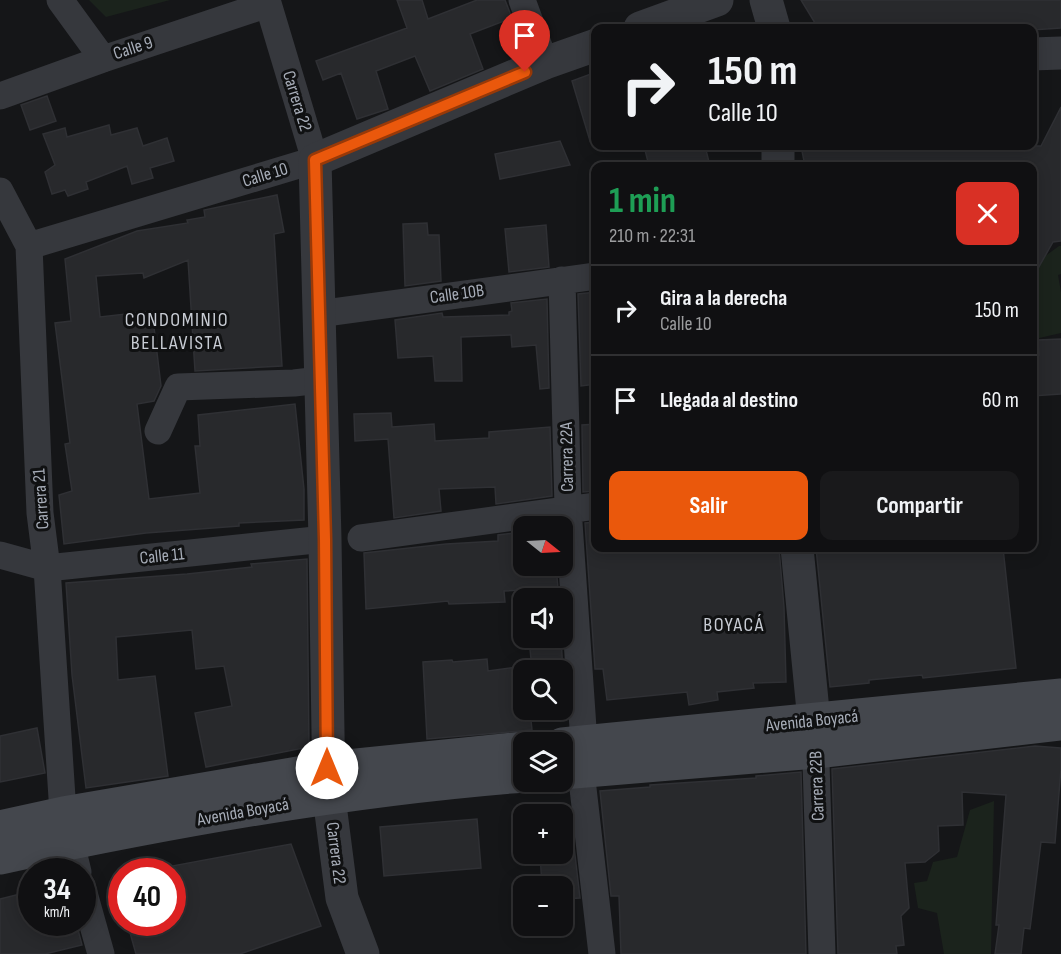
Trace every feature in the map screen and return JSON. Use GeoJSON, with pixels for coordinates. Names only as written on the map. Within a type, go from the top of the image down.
{"type":"FeatureCollection","features":[{"type":"Feature","properties":{"kind":"main road","name":"Avenida Boyacá"},"geometry":{"type":"LineString","coordinates":[[815,736],[1061,695]]}},
{"type":"Feature","properties":{"kind":"main road","name":"Avenida Boyacá"},"geometry":{"type":"LineString","coordinates":[[573,758],[815,736],[1061,724]]}},
{"type":"Feature","properties":{"kind":"main road","name":"Avenida Boyacá"},"geometry":{"type":"LineString","coordinates":[[0,858],[328,782],[513,750]]}},
{"type":"Feature","properties":{"kind":"main road","name":"Avenida Boyacá"},"geometry":{"type":"LineString","coordinates":[[328,782],[513,776]]}},
{"type":"Feature","properties":{"kind":"main road","name":"Avenida Boyacá"},"geometry":{"type":"LineString","coordinates":[[0,827],[71,842]]}},
{"type":"Feature","properties":{"kind":"street"},"geometry":{"type":"LineString","coordinates":[[60,0],[103,58]]}},
{"type":"Feature","properties":{"kind":"street"},"geometry":{"type":"LineString","coordinates":[[522,0],[546,63]]}},
{"type":"Feature","properties":{"kind":"street"},"geometry":{"type":"LineString","coordinates":[[651,24],[717,0]]}},
{"type":"Feature","properties":{"kind":"street"},"geometry":{"type":"LineString","coordinates":[[766,0],[773,24]]}},
{"type":"Feature","properties":{"kind":"street","name":"Calle 9"},"geometry":{"type":"LineString","coordinates":[[0,96],[267,2]]}},
{"type":"Feature","properties":{"kind":"street","name":"Carrera 22"},"geometry":{"type":"LineString","coordinates":[[267,2],[315,160],[325,539],[328,782],[342,898],[363,954]]}},
{"type":"Feature","properties":{"kind":"street","name":"Calle 10"},"geometry":{"type":"LineString","coordinates":[[29,246],[315,160],[546,63],[591,47]]}},
{"type":"Feature","properties":{"kind":"street"},"geometry":{"type":"LineString","coordinates":[[1037,54],[1061,53]]}},
{"type":"Feature","properties":{"kind":"street","name":"Carrera 21"},"geometry":{"type":"LineString","coordinates":[[0,191],[29,246],[40,513],[47,568],[71,842]]}},
{"type":"Feature","properties":{"kind":"street","name":"Calle 10B"},"geometry":{"type":"LineString","coordinates":[[318,314],[591,277]]}},
{"type":"Feature","properties":{"kind":"street","name":"Carrera 22A"},"geometry":{"type":"LineString","coordinates":[[562,280],[572,732]]}},
{"type":"Feature","properties":{"kind":"street"},"geometry":{"type":"LineString","coordinates":[[158,431],[178,387],[320,380]]}},
{"type":"Feature","properties":{"kind":"street"},"geometry":{"type":"LineString","coordinates":[[361,537],[591,506]]}},
{"type":"Feature","properties":{"kind":"street","name":"Calle 11"},"geometry":{"type":"LineString","coordinates":[[0,555],[47,568],[325,539]]}},
{"type":"Feature","properties":{"kind":"street","name":"Carrera 22B"},"geometry":{"type":"LineString","coordinates":[[797,552],[815,736],[822,954]]}},
{"type":"Feature","properties":{"kind":"street","name":"Carrera 22A"},"geometry":{"type":"LineString","coordinates":[[573,765],[602,954]]}},
{"type":"Feature","properties":{"kind":"street"},"geometry":{"type":"LineString","coordinates":[[96,936],[101,954]]}},
{"type":"Feature","properties":{"kind":"shaded area"},"geometry":{"type":"Polygon","coordinates":[[[89,0],[170,0],[106,17],[89,0]]]}},
{"type":"Feature","properties":{"kind":"shaded area"},"geometry":{"type":"Polygon","coordinates":[[[1061,246],[1061,274],[1058,275],[1061,292],[1061,333],[1037,339],[1037,255],[1044,257],[1061,246]]]}},
{"type":"Feature","properties":{"kind":"shaded area"},"geometry":{"type":"Polygon","coordinates":[[[994,801],[991,954],[944,954],[937,913],[918,908],[914,883],[927,881],[933,862],[957,857],[970,810],[994,801]]]}},
{"type":"Feature","properties":{"kind":"building"},"geometry":{"type":"Polygon","coordinates":[[[397,0],[422,0],[428,19],[477,0],[505,0],[512,18],[470,34],[483,69],[430,91],[415,56],[376,71],[388,109],[357,119],[341,73],[323,80],[316,61],[407,28],[397,0]]]}},
{"type":"Feature","properties":{"kind":"building"},"geometry":{"type":"Polygon","coordinates":[[[801,0],[1061,0],[1061,28],[1037,30],[1037,24],[816,24],[801,0]]]}},
{"type":"Feature","properties":{"kind":"building"},"geometry":{"type":"Polygon","coordinates":[[[591,74],[591,141],[590,141],[572,81],[591,74]]]}},
{"type":"Feature","properties":{"kind":"building"},"geometry":{"type":"Polygon","coordinates":[[[47,96],[56,121],[30,130],[21,105],[47,96]]]}},
{"type":"Feature","properties":{"kind":"building"},"geometry":{"type":"Polygon","coordinates":[[[1061,107],[1061,241],[1053,242],[1037,270],[1037,162],[804,162],[802,150],[1037,150],[1037,146],[1041,146],[1061,107]]]}},
{"type":"Feature","properties":{"kind":"building"},"geometry":{"type":"Polygon","coordinates":[[[109,125],[111,135],[137,128],[143,146],[167,138],[174,161],[150,168],[153,178],[132,184],[127,166],[86,182],[88,189],[68,196],[65,190],[52,194],[45,172],[55,165],[43,134],[65,128],[67,137],[109,125]]]}},
{"type":"Feature","properties":{"kind":"building"},"geometry":{"type":"Polygon","coordinates":[[[560,141],[570,165],[500,179],[495,154],[560,141]]]}},
{"type":"Feature","properties":{"kind":"building"},"geometry":{"type":"Polygon","coordinates":[[[645,150],[706,150],[709,162],[648,162],[645,150]]]}},
{"type":"Feature","properties":{"kind":"building"},"geometry":{"type":"Polygon","coordinates":[[[277,195],[284,232],[274,234],[282,366],[195,371],[188,260],[144,278],[143,273],[96,276],[100,317],[152,311],[161,386],[154,401],[137,404],[149,499],[200,493],[195,446],[200,446],[198,415],[295,404],[304,489],[304,520],[239,523],[239,526],[146,533],[64,544],[59,495],[72,491],[65,444],[70,443],[55,323],[71,321],[65,259],[137,231],[188,223],[187,220],[205,217],[204,210],[277,195]]]}},
{"type":"Feature","properties":{"kind":"building"},"geometry":{"type":"Polygon","coordinates":[[[427,223],[428,235],[439,235],[441,281],[405,286],[403,224],[427,223]]]}},
{"type":"Feature","properties":{"kind":"building"},"geometry":{"type":"Polygon","coordinates":[[[546,225],[549,267],[509,272],[505,229],[546,225]]]}},
{"type":"Feature","properties":{"kind":"building"},"geometry":{"type":"Polygon","coordinates":[[[591,293],[591,385],[581,386],[578,294],[591,293]]]}},
{"type":"Feature","properties":{"kind":"building"},"geometry":{"type":"Polygon","coordinates":[[[547,299],[549,388],[540,389],[536,345],[512,347],[511,335],[461,337],[462,381],[435,381],[433,356],[398,358],[395,320],[442,313],[443,317],[509,315],[512,311],[511,303],[547,299]]]}},
{"type":"Feature","properties":{"kind":"building"},"geometry":{"type":"Polygon","coordinates":[[[1061,339],[1061,394],[1037,396],[1038,340],[1061,339]]]}},
{"type":"Feature","properties":{"kind":"building"},"geometry":{"type":"Polygon","coordinates":[[[391,413],[392,427],[434,424],[435,441],[489,438],[489,432],[550,427],[552,496],[496,504],[495,487],[439,489],[441,511],[394,518],[388,439],[355,441],[354,414],[391,413]]]}},
{"type":"Feature","properties":{"kind":"building"},"geometry":{"type":"Polygon","coordinates":[[[591,424],[591,491],[583,492],[582,425],[591,424]]]}},
{"type":"Feature","properties":{"kind":"building"},"geometry":{"type":"Polygon","coordinates":[[[591,522],[591,552],[779,552],[784,607],[786,682],[753,683],[754,688],[717,692],[718,700],[689,705],[687,692],[607,700],[603,669],[595,669],[585,523],[591,522]]]}},
{"type":"Feature","properties":{"kind":"building"},"geometry":{"type":"Polygon","coordinates":[[[513,533],[513,576],[557,576],[558,588],[513,588],[513,590],[504,591],[505,602],[449,604],[448,601],[366,609],[364,553],[498,541],[498,535],[513,533]]]}},
{"type":"Feature","properties":{"kind":"building"},"geometry":{"type":"Polygon","coordinates":[[[816,552],[1003,552],[1016,668],[923,678],[922,675],[869,680],[869,683],[830,687],[816,552]]]}},
{"type":"Feature","properties":{"kind":"building"},"geometry":{"type":"Polygon","coordinates":[[[307,559],[309,747],[206,767],[195,713],[232,706],[224,666],[196,669],[192,630],[116,637],[118,680],[155,676],[168,776],[86,788],[72,675],[66,583],[187,574],[252,567],[251,564],[307,559]]]}},
{"type":"Feature","properties":{"kind":"building"},"geometry":{"type":"Polygon","coordinates":[[[530,648],[562,648],[562,660],[531,660],[530,648]]]}},
{"type":"Feature","properties":{"kind":"building"},"geometry":{"type":"Polygon","coordinates":[[[487,659],[488,671],[513,668],[513,720],[531,720],[532,730],[427,739],[423,662],[452,660],[453,662],[487,659]]]}},
{"type":"Feature","properties":{"kind":"building"},"geometry":{"type":"Polygon","coordinates":[[[37,728],[45,773],[0,782],[0,736],[37,728]]]}},
{"type":"Feature","properties":{"kind":"building"},"geometry":{"type":"Polygon","coordinates":[[[1035,746],[1061,748],[1061,768],[1055,843],[1041,842],[1030,929],[1024,928],[1021,954],[995,954],[999,925],[996,925],[1006,795],[962,792],[963,825],[938,826],[939,851],[925,862],[905,863],[909,908],[901,916],[904,945],[896,946],[897,954],[838,954],[832,769],[1035,746]]]}},
{"type":"Feature","properties":{"kind":"building"},"geometry":{"type":"Polygon","coordinates":[[[801,772],[806,954],[621,954],[619,896],[611,896],[600,791],[801,772]]]}},
{"type":"Feature","properties":{"kind":"building"},"geometry":{"type":"Polygon","coordinates":[[[477,819],[481,868],[384,876],[380,827],[477,819]]]}},
{"type":"Feature","properties":{"kind":"building"},"geometry":{"type":"Polygon","coordinates":[[[573,838],[580,898],[573,898],[573,876],[541,876],[541,864],[573,864],[573,838]]]}},
{"type":"Feature","properties":{"kind":"building"},"geometry":{"type":"Polygon","coordinates":[[[291,844],[321,926],[240,954],[136,954],[131,936],[186,936],[186,863],[291,844]]]}},
{"type":"Feature","properties":{"kind":"building"},"geometry":{"type":"Polygon","coordinates":[[[18,894],[18,936],[80,936],[82,945],[45,954],[0,954],[0,899],[18,894]]]}},
{"type":"Feature","properties":{"kind":"district","name":"CONDOMINIO BELLAVISTA"},"geometry":{"type":"Point","coordinates":[177,332]}},
{"type":"Feature","properties":{"kind":"district","name":"BOYACÁ"},"geometry":{"type":"Point","coordinates":[734,625]}},
{"type":"Feature","properties":{"kind":"route"},"geometry":{"type":"LineString","coordinates":[[327,768],[325,539],[315,160],[525,72]]}}]}
